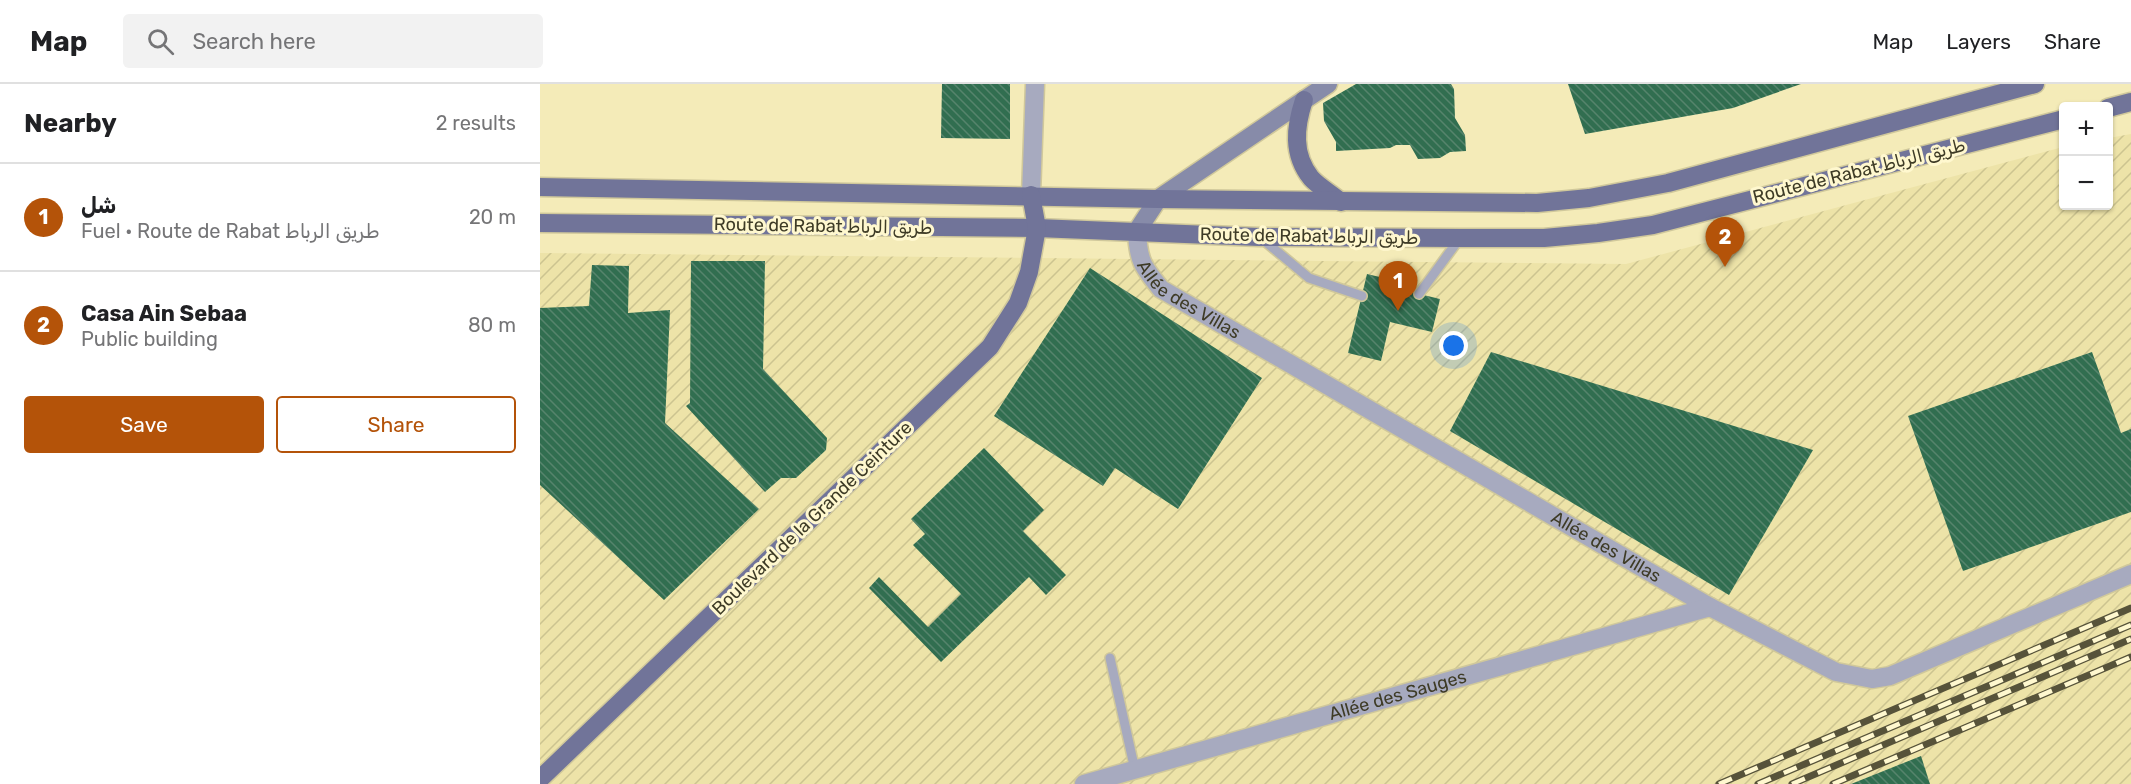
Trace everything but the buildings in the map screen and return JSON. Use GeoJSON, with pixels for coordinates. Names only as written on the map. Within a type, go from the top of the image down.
{"type":"FeatureCollection","features":[{"type":"Feature","properties":{"kind":"main road","name":"Route de Rabat طريق الرباط"},"geometry":{"type":"LineString","coordinates":[[540,187],[1341,202],[1537,203],[1589,198],[1668,183],[2035,84]]}},
{"type":"Feature","properties":{"kind":"main road"},"geometry":{"type":"LineString","coordinates":[[1304,100],[1297,120],[1295,135],[1297,149],[1312,178],[1341,202]]}},
{"type":"Feature","properties":{"kind":"main road"},"geometry":{"type":"LineString","coordinates":[[2113,107],[2131,102]]}},
{"type":"Feature","properties":{"kind":"main road","name":"Route de Rabat طريق الرباط"},"geometry":{"type":"LineString","coordinates":[[540,223],[1037,228],[1259,237],[1544,238],[1653,225],[2059,120]]}},
{"type":"Feature","properties":{"kind":"main road"},"geometry":{"type":"LineString","coordinates":[[1031,195],[1037,228]]}},
{"type":"Feature","properties":{"kind":"main road","name":"Boulevard de la Grande Ceinture"},"geometry":{"type":"LineString","coordinates":[[540,779],[990,347],[1018,303],[1029,272],[1037,228]]}},
{"type":"Feature","properties":{"kind":"street"},"geometry":{"type":"LineString","coordinates":[[1031,195],[1035,84]]}},
{"type":"Feature","properties":{"kind":"street"},"geometry":{"type":"LineString","coordinates":[[1137,231],[1158,199],[1328,84]]}},
{"type":"Feature","properties":{"kind":"street","name":"Allée des Villas"},"geometry":{"type":"LineString","coordinates":[[1137,231],[1138,254],[1149,275],[1161,289],[1710,607],[1836,672],[1872,679],[1890,676],[2131,574]]}},
{"type":"Feature","properties":{"kind":"street","name":"Allée des Sauges"},"geometry":{"type":"LineString","coordinates":[[1084,784],[1710,607]]}},
{"type":"Feature","properties":{"kind":"lane"},"geometry":{"type":"LineString","coordinates":[[1259,237],[1310,278],[1362,296]]}},
{"type":"Feature","properties":{"kind":"lane"},"geometry":{"type":"LineString","coordinates":[[1419,294],[1460,238]]}},
{"type":"Feature","properties":{"kind":"lane"},"geometry":{"type":"LineString","coordinates":[[1110,658],[1135,770]]}},
{"type":"Feature","properties":{"kind":"shaded area"},"geometry":{"type":"Polygon","coordinates":[[[2131,134],[2131,784],[540,784],[540,253],[1626,264],[2059,148],[2059,210],[2113,210],[2113,137],[2131,134]]]}},
{"type":"Feature","properties":{"kind":"railway"},"geometry":{"type":"LineString","coordinates":[[1719,784],[2131,608]]}},
{"type":"Feature","properties":{"kind":"railway"},"geometry":{"type":"LineString","coordinates":[[1758,784],[2131,625]]}},
{"type":"Feature","properties":{"kind":"railway"},"geometry":{"type":"LineString","coordinates":[[1792,784],[2131,639]]}},
{"type":"Feature","properties":{"kind":"railway"},"geometry":{"type":"LineString","coordinates":[[1833,784],[2131,657]]}},
{"type":"Feature","properties":{"kind":"place","name":"Casa Ain Sebaa"},"geometry":{"type":"Point","coordinates":[1725,267]}},
{"type":"Feature","properties":{"kind":"place","name":"شل"},"geometry":{"type":"Point","coordinates":[1398,311]}}]}
